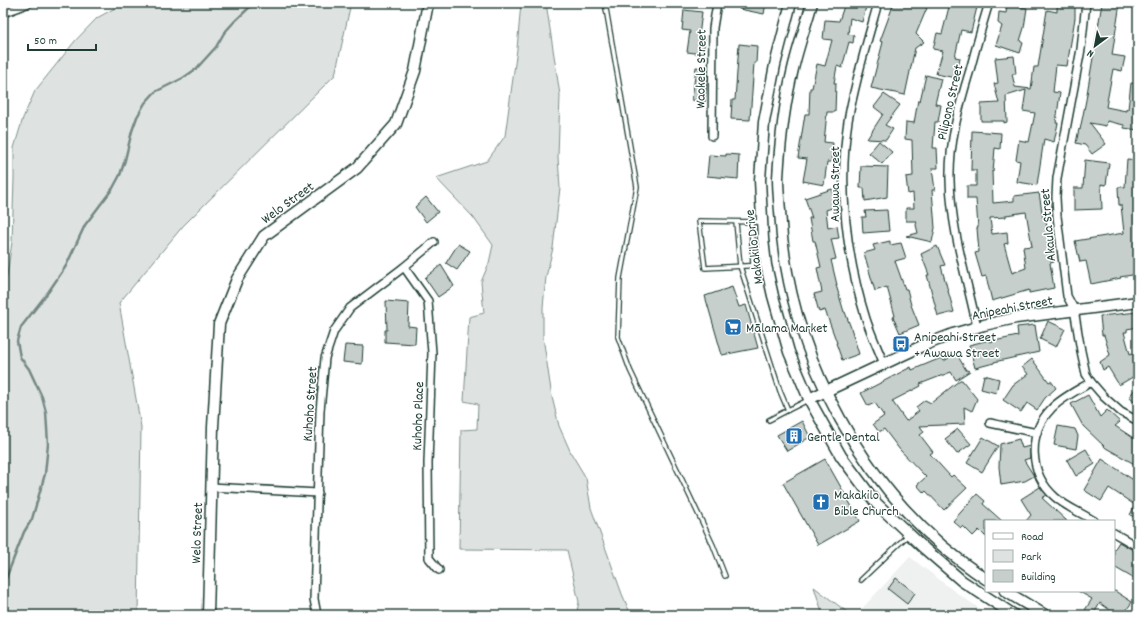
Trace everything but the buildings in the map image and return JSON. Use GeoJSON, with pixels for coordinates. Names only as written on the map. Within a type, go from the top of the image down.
{"type":"FeatureCollection","features":[{"type":"Feature","properties":{"kind":"main road","name":"Welo Street"},"geometry":{"type":"LineString","coordinates":[[208,615],[219,324],[237,279],[264,236],[357,168],[396,124],[416,71],[428,3]]}},
{"type":"Feature","properties":{"kind":"main road","name":"Makakilo Drive"},"geometry":{"type":"LineString","coordinates":[[791,3],[774,65],[764,122],[760,180],[766,265],[789,352],[809,399],[841,456],[876,503],[908,534],[962,581],[1014,615]]}},
{"type":"Feature","properties":{"kind":"main road","name":"Makakilo Drive"},"geometry":{"type":"LineString","coordinates":[[812,3],[793,69],[783,117],[778,180],[781,236],[790,292],[806,346],[825,391],[856,446],[889,492],[928,533],[971,569],[985,578]]}},
{"type":"Feature","properties":{"kind":"main road","name":"Anipeahi Street"},"geometry":{"type":"LineString","coordinates":[[809,399],[922,346],[953,334],[1016,318],[1074,309],[1138,302]]}},
{"type":"Feature","properties":{"kind":"main road"},"geometry":{"type":"LineString","coordinates":[[1007,592],[1045,615]]}},
{"type":"Feature","properties":{"kind":"street"},"geometry":{"type":"LineString","coordinates":[[3,13],[28,3]]}},
{"type":"Feature","properties":{"kind":"street","name":"Waokele Street"},"geometry":{"type":"LineString","coordinates":[[712,136],[713,28],[717,3]]}},
{"type":"Feature","properties":{"kind":"street","name":"Awawa Street"},"geometry":{"type":"LineString","coordinates":[[878,3],[858,73],[850,115],[844,171],[846,221],[853,271],[866,319],[884,364]]}},
{"type":"Feature","properties":{"kind":"street","name":"Pilipono Street"},"geometry":{"type":"LineString","coordinates":[[977,327],[956,232],[950,180],[954,128],[960,102],[989,3]]}},
{"type":"Feature","properties":{"kind":"street","name":"Akaula Street"},"geometry":{"type":"LineString","coordinates":[[1086,3],[1081,48],[1057,178],[1056,216],[1067,296],[1074,309],[1086,374],[1104,397],[1121,412],[1138,421]]}},
{"type":"Feature","properties":{"kind":"street","name":"Kuhoho Street"},"geometry":{"type":"LineString","coordinates":[[317,615],[314,598],[320,411],[325,358],[334,331],[350,308],[434,242]]}},
{"type":"Feature","properties":{"kind":"street","name":"Kuhoho Place"},"geometry":{"type":"LineString","coordinates":[[404,267],[428,301],[432,353],[428,463],[428,558],[439,570]]}},
{"type":"Feature","properties":{"kind":"street"},"geometry":{"type":"LineString","coordinates":[[1091,382],[1062,400],[1051,409],[1042,420],[1036,433],[1034,447],[1035,461],[1039,475],[1046,487],[1062,502],[1092,520]]}},
{"type":"Feature","properties":{"kind":"street"},"geometry":{"type":"LineString","coordinates":[[990,423],[1036,433]]}},
{"type":"Feature","properties":{"kind":"street"},"geometry":{"type":"LineString","coordinates":[[212,487],[318,493]]}},
{"type":"Feature","properties":{"kind":"street"},"geometry":{"type":"LineString","coordinates":[[1115,534],[1138,547]]}},
{"type":"Feature","properties":{"kind":"lane"},"geometry":{"type":"LineString","coordinates":[[605,3],[637,187],[620,278],[618,337],[630,370],[713,545],[725,576]]}},
{"type":"Feature","properties":{"kind":"lane"},"geometry":{"type":"LineString","coordinates":[[762,222],[699,221],[705,268],[766,265]]}},
{"type":"Feature","properties":{"kind":"lane"},"geometry":{"type":"LineString","coordinates":[[736,222],[740,266],[780,391],[788,410]]}},
{"type":"Feature","properties":{"kind":"lane"},"geometry":{"type":"LineString","coordinates":[[751,222],[753,266]]}},
{"type":"Feature","properties":{"kind":"lane"},"geometry":{"type":"LineString","coordinates":[[769,420],[809,399]]}},
{"type":"Feature","properties":{"kind":"lane"},"geometry":{"type":"LineString","coordinates":[[862,580],[908,534]]}},
{"type":"Feature","properties":{"kind":"shaded area"},"geometry":{"type":"Polygon","coordinates":[[[910,557],[954,591],[989,615],[856,615],[910,557]]]}},
{"type":"Feature","properties":{"kind":"green space"},"geometry":{"type":"Polygon","coordinates":[[[124,3],[351,3],[335,75],[183,226],[119,303],[141,427],[138,615],[3,615],[3,286],[7,275],[12,242],[14,148],[23,118],[35,91],[75,41],[97,18],[124,3]]]}},
{"type":"Feature","properties":{"kind":"green space"},"geometry":{"type":"Polygon","coordinates":[[[521,3],[546,3],[560,95],[558,157],[560,188],[553,248],[546,277],[543,307],[543,337],[552,397],[559,426],[571,453],[586,478],[591,508],[631,615],[576,615],[579,602],[567,550],[459,549],[461,430],[477,429],[478,404],[464,401],[469,317],[484,313],[481,282],[489,263],[493,245],[473,217],[436,178],[487,161],[505,136],[517,49],[521,3]]]}},
{"type":"Feature","properties":{"kind":"green space"},"geometry":{"type":"Polygon","coordinates":[[[814,587],[851,615],[823,615],[814,587]]]}},
{"type":"Feature","properties":{"kind":"waterway"},"geometry":{"type":"LineString","coordinates":[[3,586],[24,532],[32,519],[45,474],[48,444],[46,412],[42,397],[29,369],[20,357],[17,341],[21,327],[66,266],[85,225],[113,188],[120,175],[137,117],[145,103],[155,92],[183,78],[196,69],[216,47],[224,33],[254,3]]}},
{"type":"Feature","properties":{"kind":"place","name":"Mālama Market"},"geometry":{"type":"Point","coordinates":[733,327]}},
{"type":"Feature","properties":{"kind":"place","name":"Anipeahi Street + Awawa Street"},"geometry":{"type":"Point","coordinates":[901,344]}},
{"type":"Feature","properties":{"kind":"place","name":"Gentle Dental"},"geometry":{"type":"Point","coordinates":[794,436]}},
{"type":"Feature","properties":{"kind":"place","name":"Makakilo Bible Church"},"geometry":{"type":"Point","coordinates":[821,502]}}]}
